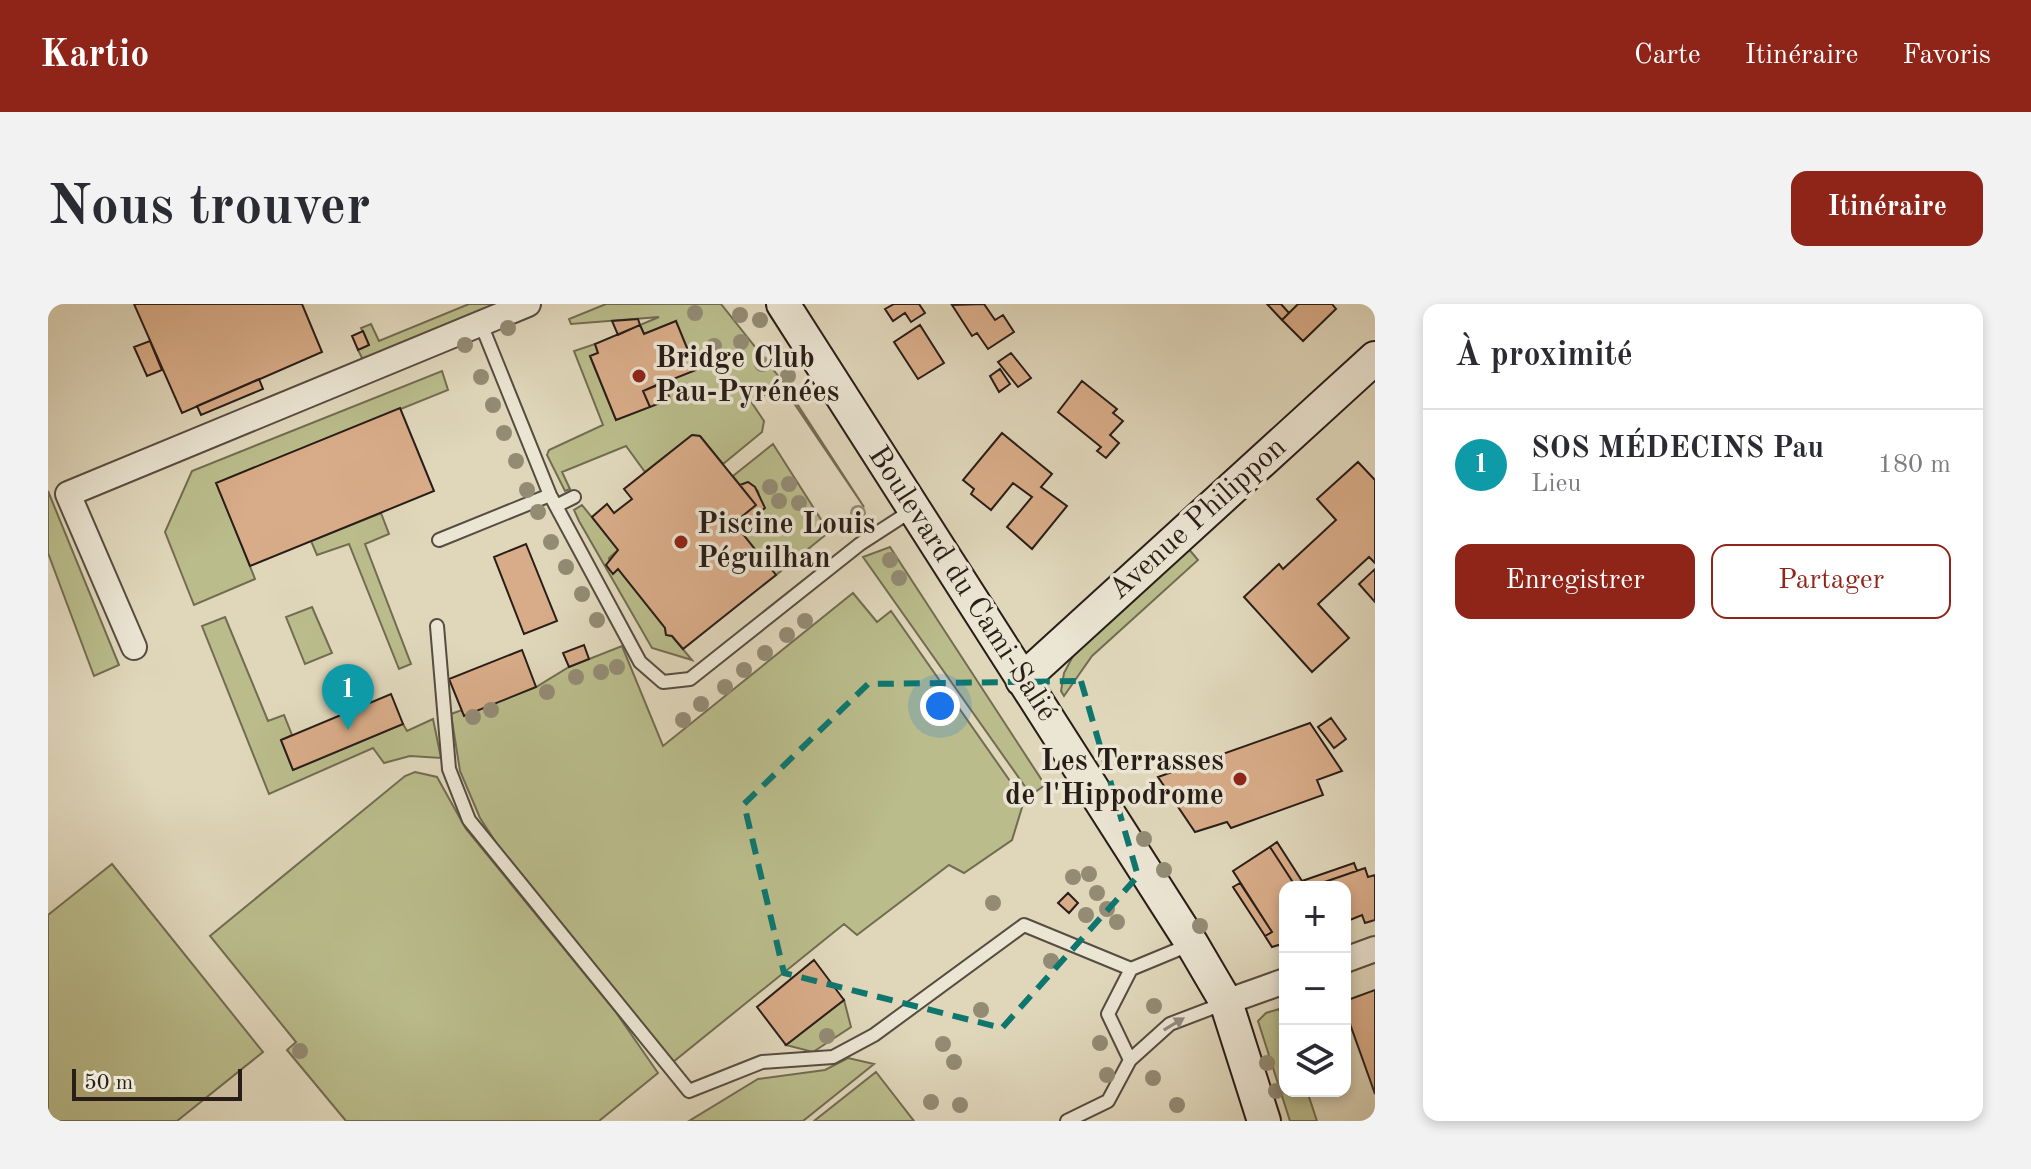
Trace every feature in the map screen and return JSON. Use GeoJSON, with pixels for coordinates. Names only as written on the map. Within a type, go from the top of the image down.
{"type":"FeatureCollection","features":[{"type":"Feature","properties":{"kind":"street"},"geometry":{"type":"LineString","coordinates":[[134,647],[68,494],[526,304]]}},
{"type":"Feature","properties":{"kind":"street","name":"Boulevard du Cami-Salié"},"geometry":{"type":"LineString","coordinates":[[783,304],[1192,944],[1226,1002],[1264,1121]]}},
{"type":"Feature","properties":{"kind":"street","name":"Avenue Philippon"},"geometry":{"type":"LineString","coordinates":[[1022,680],[1375,358]]}},
{"type":"Feature","properties":{"kind":"street"},"geometry":{"type":"LineString","coordinates":[[1351,958],[1375,949]]}},
{"type":"Feature","properties":{"kind":"street"},"geometry":{"type":"LineString","coordinates":[[1226,1002],[1279,983]]}},
{"type":"Feature","properties":{"kind":"lane"},"geometry":{"type":"LineString","coordinates":[[481,324],[553,501],[640,662],[663,682],[690,679],[864,541],[914,509]]}},
{"type":"Feature","properties":{"kind":"lane"},"geometry":{"type":"LineString","coordinates":[[439,540],[553,501],[574,497]]}},
{"type":"Feature","properties":{"kind":"lane"},"geometry":{"type":"LineString","coordinates":[[437,626],[449,769],[469,820],[689,1091],[762,1062],[833,1057],[874,1035],[1024,925],[1131,969]]}},
{"type":"Feature","properties":{"kind":"lane"},"geometry":{"type":"LineString","coordinates":[[1130,1060],[1108,1014],[1131,969],[1192,944]]}},
{"type":"Feature","properties":{"kind":"lane"},"geometry":{"type":"LineString","coordinates":[[1067,1121],[1108,1101],[1130,1060],[1170,1024],[1226,1002]]}},
{"type":"Feature","properties":{"kind":"highlighted area"},"geometry":{"type":"Polygon","coordinates":[[[1081,681],[1138,876],[1002,1028],[784,973],[744,804],[868,684],[1081,681]]]}},
{"type":"Feature","properties":{"kind":"green space"},"geometry":{"type":"Polygon","coordinates":[[[469,304],[502,304],[363,360],[358,350],[369,345],[361,328],[371,324],[379,341],[469,304]]]}},
{"type":"Feature","properties":{"kind":"green space"},"geometry":{"type":"Polygon","coordinates":[[[606,304],[721,304],[783,382],[864,507],[781,384],[752,403],[764,421],[762,432],[723,464],[700,436],[692,435],[645,472],[626,446],[562,472],[570,489],[565,491],[547,455],[549,450],[603,425],[574,351],[595,344],[598,353],[590,356],[616,420],[669,399],[663,382],[676,321],[644,334],[640,325],[659,317],[571,324],[569,319],[606,304]]]}},
{"type":"Feature","properties":{"kind":"green space"},"geometry":{"type":"Polygon","coordinates":[[[442,371],[448,390],[217,483],[255,579],[194,605],[165,532],[192,471],[442,371]]]}},
{"type":"Feature","properties":{"kind":"green space"},"geometry":{"type":"Polygon","coordinates":[[[773,444],[829,532],[776,575],[765,561],[766,554],[758,553],[743,534],[764,517],[758,491],[748,482],[740,485],[733,476],[773,444]]]}},
{"type":"Feature","properties":{"kind":"green space"},"geometry":{"type":"Polygon","coordinates":[[[48,491],[119,665],[94,676],[48,553],[48,491]]]}},
{"type":"Feature","properties":{"kind":"green space"},"geometry":{"type":"Polygon","coordinates":[[[582,505],[618,550],[609,558],[613,573],[618,569],[665,628],[666,635],[672,636],[692,660],[652,648],[579,521],[574,510],[582,505]]]}},
{"type":"Feature","properties":{"kind":"green space"},"geometry":{"type":"Polygon","coordinates":[[[381,513],[389,534],[365,544],[411,664],[399,669],[349,544],[317,555],[311,541],[381,513]]]}},
{"type":"Feature","properties":{"kind":"green space"},"geometry":{"type":"Polygon","coordinates":[[[890,547],[1045,785],[1031,795],[863,557],[890,547]]]}},
{"type":"Feature","properties":{"kind":"green space"},"geometry":{"type":"Polygon","coordinates":[[[1187,547],[1198,560],[1092,656],[1064,696],[1061,691],[1064,673],[1073,656],[1187,547]]]}},
{"type":"Feature","properties":{"kind":"green space"},"geometry":{"type":"Polygon","coordinates":[[[853,593],[877,622],[891,611],[1024,801],[1012,840],[964,873],[949,865],[857,935],[844,924],[673,1062],[512,867],[480,818],[460,771],[451,714],[462,710],[464,715],[536,687],[569,667],[622,646],[663,746],[853,593]]]}},
{"type":"Feature","properties":{"kind":"green space"},"geometry":{"type":"Polygon","coordinates":[[[312,607],[332,653],[305,664],[286,617],[312,607]]]}},
{"type":"Feature","properties":{"kind":"green space"},"geometry":{"type":"Polygon","coordinates":[[[225,617],[268,721],[284,715],[292,735],[281,740],[293,770],[403,724],[407,731],[433,719],[441,758],[410,756],[384,763],[373,748],[269,794],[202,626],[225,617]]]}},
{"type":"Feature","properties":{"kind":"green space"},"geometry":{"type":"Polygon","coordinates":[[[415,772],[437,777],[466,829],[615,1011],[658,1073],[599,1121],[346,1121],[287,1050],[296,1042],[210,936],[405,776],[415,772]]]}},
{"type":"Feature","properties":{"kind":"green space"},"geometry":{"type":"Polygon","coordinates":[[[112,864],[263,1052],[177,1121],[48,1121],[48,915],[112,864]]]}},
{"type":"Feature","properties":{"kind":"green space"},"geometry":{"type":"Polygon","coordinates":[[[844,1000],[851,1027],[813,1052],[786,1045],[844,1000]]]}},
{"type":"Feature","properties":{"kind":"green space"},"geometry":{"type":"Polygon","coordinates":[[[1279,1009],[1279,1087],[1258,1021],[1266,1013],[1279,1009]]]}},
{"type":"Feature","properties":{"kind":"green space"},"geometry":{"type":"Polygon","coordinates":[[[848,1058],[874,1064],[803,1121],[689,1121],[758,1079],[825,1070],[848,1058]]]}},
{"type":"Feature","properties":{"kind":"green space"},"geometry":{"type":"Polygon","coordinates":[[[876,1072],[914,1121],[814,1121],[876,1072]]]}},
{"type":"Feature","properties":{"kind":"green space"},"geometry":{"type":"Polygon","coordinates":[[[1282,1097],[1309,1097],[1317,1121],[1290,1121],[1282,1097]]]}},
{"type":"Feature","properties":{"kind":"building"},"geometry":{"type":"Polygon","coordinates":[[[134,304],[302,304],[322,352],[182,413],[134,304]]]}},
{"type":"Feature","properties":{"kind":"building"},"geometry":{"type":"Polygon","coordinates":[[[894,304],[919,304],[925,313],[911,322],[905,313],[893,321],[885,309],[894,304]]]}},
{"type":"Feature","properties":{"kind":"building"},"geometry":{"type":"Polygon","coordinates":[[[984,304],[995,320],[1003,315],[1014,332],[988,349],[977,333],[972,336],[952,305],[984,304]]]}},
{"type":"Feature","properties":{"kind":"building"},"geometry":{"type":"Polygon","coordinates":[[[1267,304],[1281,304],[1289,313],[1282,320],[1267,304]]]}},
{"type":"Feature","properties":{"kind":"building"},"geometry":{"type":"Polygon","coordinates":[[[1298,304],[1332,304],[1336,309],[1303,341],[1282,320],[1298,304]]]}},
{"type":"Feature","properties":{"kind":"building"},"geometry":{"type":"Polygon","coordinates":[[[638,319],[640,325],[618,335],[612,321],[638,319]]]}},
{"type":"Feature","properties":{"kind":"building","name":"Bridge Club Pau-Pyrénées"},"geometry":{"type":"Polygon","coordinates":[[[676,321],[696,370],[643,391],[650,407],[616,420],[590,356],[598,353],[595,344],[640,325],[644,334],[676,321]]]}},
{"type":"Feature","properties":{"kind":"building"},"geometry":{"type":"Polygon","coordinates":[[[920,325],[944,363],[918,379],[894,342],[920,325]]]}},
{"type":"Feature","properties":{"kind":"building"},"geometry":{"type":"Polygon","coordinates":[[[363,331],[369,345],[358,350],[352,336],[363,331]]]}},
{"type":"Feature","properties":{"kind":"building"},"geometry":{"type":"Polygon","coordinates":[[[150,341],[162,370],[147,376],[134,347],[150,341]]]}},
{"type":"Feature","properties":{"kind":"building"},"geometry":{"type":"Polygon","coordinates":[[[1011,353],[1031,378],[1018,387],[998,362],[1011,353]]]}},
{"type":"Feature","properties":{"kind":"building"},"geometry":{"type":"Polygon","coordinates":[[[1000,369],[1010,384],[999,392],[990,376],[1000,369]]]}},
{"type":"Feature","properties":{"kind":"building"},"geometry":{"type":"Polygon","coordinates":[[[259,379],[263,389],[201,415],[197,406],[259,379]]]}},
{"type":"Feature","properties":{"kind":"building"},"geometry":{"type":"Polygon","coordinates":[[[1082,381],[1117,409],[1113,413],[1123,421],[1110,435],[1119,443],[1106,458],[1097,451],[1101,447],[1058,412],[1082,381]]]}},
{"type":"Feature","properties":{"kind":"building"},"geometry":{"type":"Polygon","coordinates":[[[663,382],[670,399],[650,407],[643,391],[663,382]]]}},
{"type":"Feature","properties":{"kind":"building"},"geometry":{"type":"Polygon","coordinates":[[[400,408],[434,491],[250,566],[216,483],[400,408]]]}},
{"type":"Feature","properties":{"kind":"building"},"geometry":{"type":"Polygon","coordinates":[[[1002,433],[1052,474],[1041,487],[1067,506],[1032,549],[1007,527],[1032,497],[1013,483],[991,510],[971,494],[974,489],[963,480],[1002,433]]]}},
{"type":"Feature","properties":{"kind":"building","name":"Piscine Louis Péguilhan"},"geometry":{"type":"Polygon","coordinates":[[[692,435],[700,436],[756,505],[734,523],[758,553],[766,554],[765,561],[776,575],[683,649],[672,636],[666,635],[665,628],[618,569],[613,574],[606,565],[618,550],[592,517],[607,504],[614,513],[632,499],[624,489],[692,435]]]}},
{"type":"Feature","properties":{"kind":"building"},"geometry":{"type":"Polygon","coordinates":[[[1358,462],[1375,480],[1375,563],[1369,557],[1318,604],[1349,638],[1312,672],[1244,597],[1279,564],[1283,569],[1336,520],[1317,499],[1358,462]]]}},
{"type":"Feature","properties":{"kind":"building"},"geometry":{"type":"Polygon","coordinates":[[[748,482],[755,487],[765,508],[760,512],[764,517],[743,534],[734,523],[756,505],[740,485],[748,482]]]}},
{"type":"Feature","properties":{"kind":"building"},"geometry":{"type":"Polygon","coordinates":[[[526,544],[557,621],[524,634],[494,557],[526,544]]]}},
{"type":"Feature","properties":{"kind":"building"},"geometry":{"type":"Polygon","coordinates":[[[1375,569],[1375,602],[1359,584],[1375,569]]]}},
{"type":"Feature","properties":{"kind":"building"},"geometry":{"type":"Polygon","coordinates":[[[584,645],[589,659],[569,667],[563,653],[584,645]]]}},
{"type":"Feature","properties":{"kind":"building"},"geometry":{"type":"Polygon","coordinates":[[[522,650],[536,687],[464,716],[449,679],[522,650]]]}},
{"type":"Feature","properties":{"kind":"building"},"geometry":{"type":"Polygon","coordinates":[[[391,694],[403,724],[293,770],[281,740],[391,694]]]}},
{"type":"Feature","properties":{"kind":"building"},"geometry":{"type":"Polygon","coordinates":[[[1331,718],[1346,739],[1334,748],[1318,727],[1331,718]]]}},
{"type":"Feature","properties":{"kind":"building","name":"Les Terrasses de l'Hippodrome"},"geometry":{"type":"Polygon","coordinates":[[[1310,723],[1342,771],[1317,780],[1323,795],[1231,828],[1227,822],[1195,832],[1158,777],[1310,723]]]}},
{"type":"Feature","properties":{"kind":"building"},"geometry":{"type":"Polygon","coordinates":[[[1277,842],[1302,881],[1292,881],[1270,847],[1277,842]]]}},
{"type":"Feature","properties":{"kind":"building"},"geometry":{"type":"Polygon","coordinates":[[[1270,847],[1292,881],[1279,881],[1279,945],[1272,947],[1265,936],[1272,932],[1233,871],[1270,847]]]}},
{"type":"Feature","properties":{"kind":"building"},"geometry":{"type":"Polygon","coordinates":[[[1354,863],[1357,871],[1328,881],[1302,881],[1354,863]]]}},
{"type":"Feature","properties":{"kind":"building"},"geometry":{"type":"Polygon","coordinates":[[[1365,868],[1368,877],[1375,875],[1375,920],[1365,923],[1362,915],[1351,920],[1351,881],[1327,881],[1365,868]]]}},
{"type":"Feature","properties":{"kind":"building"},"geometry":{"type":"Polygon","coordinates":[[[1240,883],[1272,932],[1265,936],[1233,887],[1240,883]]]}},
{"type":"Feature","properties":{"kind":"building"},"geometry":{"type":"Polygon","coordinates":[[[1068,893],[1078,903],[1069,913],[1058,903],[1068,893]]]}},
{"type":"Feature","properties":{"kind":"building"},"geometry":{"type":"Polygon","coordinates":[[[814,960],[844,1000],[786,1045],[757,1007],[814,960]]]}},
{"type":"Feature","properties":{"kind":"building"},"geometry":{"type":"Polygon","coordinates":[[[1375,990],[1375,1094],[1351,1027],[1351,999],[1375,990]]]}},
{"type":"Feature","properties":{"kind":"place","name":"Bridge Club Pau-Pyrénées"},"geometry":{"type":"Point","coordinates":[639,376]}},
{"type":"Feature","properties":{"kind":"place","name":"Piscine Louis Péguilhan"},"geometry":{"type":"Point","coordinates":[681,542]}},
{"type":"Feature","properties":{"kind":"place","name":"SOS MÉDECINS Pau"},"geometry":{"type":"Point","coordinates":[348,730]}},
{"type":"Feature","properties":{"kind":"place","name":"Les Terrasses de l'Hippodrome"},"geometry":{"type":"Point","coordinates":[1240,779]}}]}
